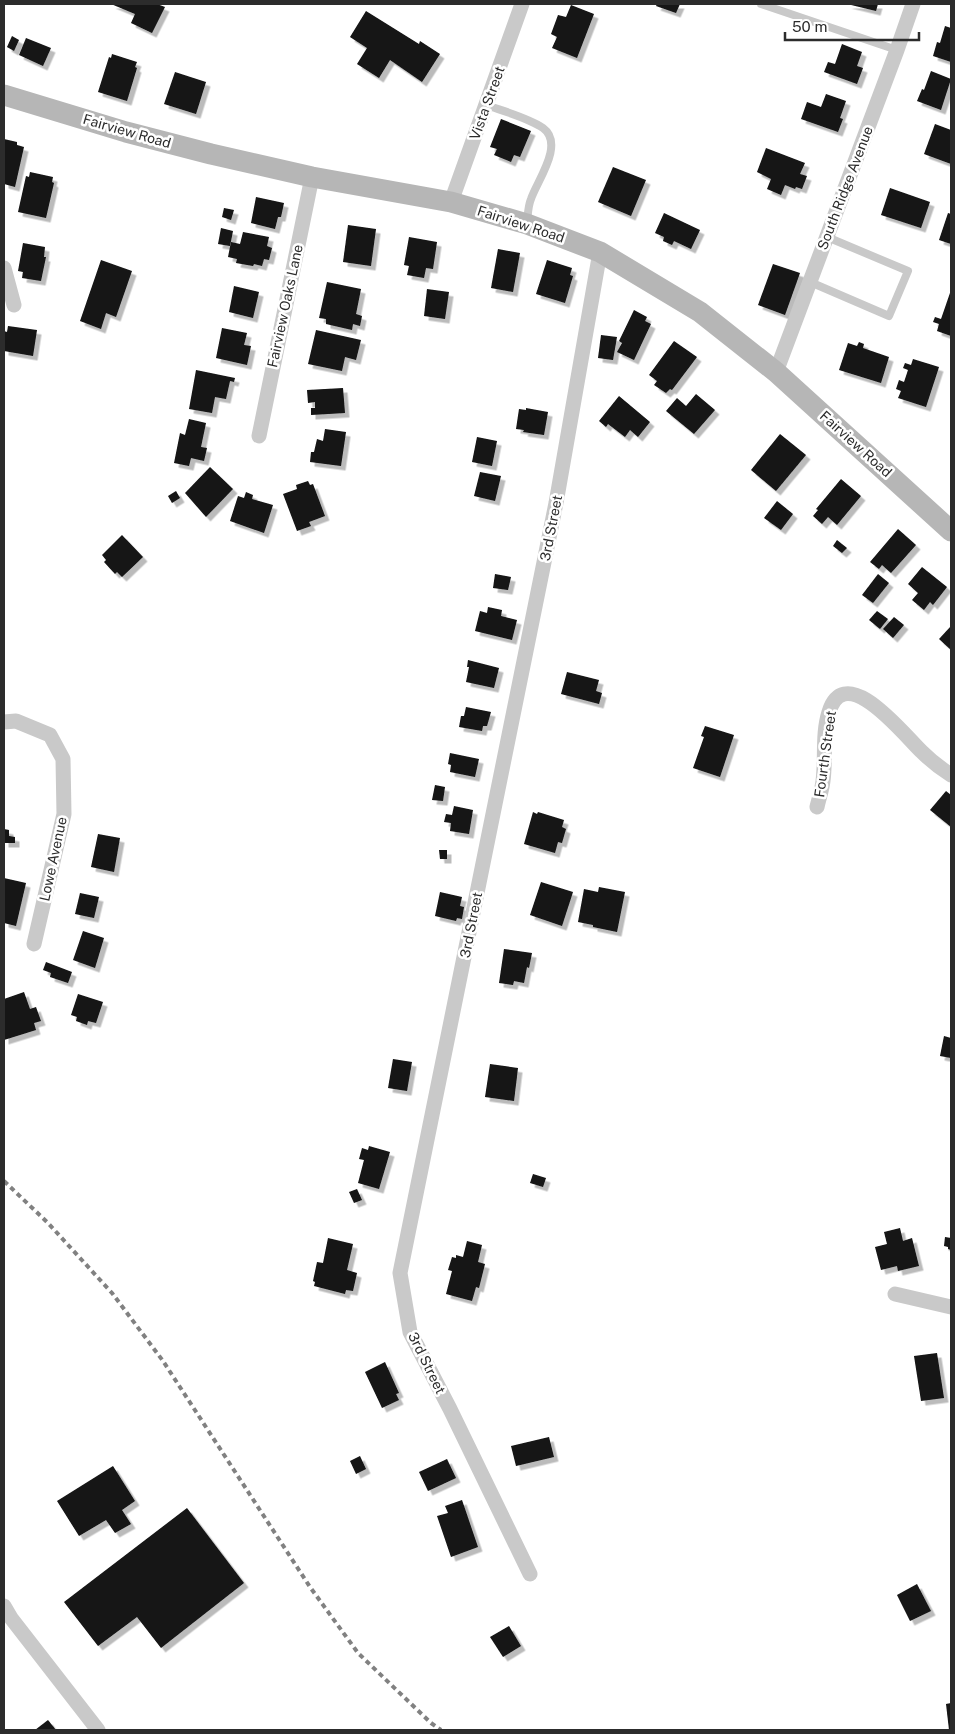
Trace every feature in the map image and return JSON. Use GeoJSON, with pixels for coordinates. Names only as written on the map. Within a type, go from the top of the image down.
{"type":"FeatureCollection","features":[{"type":"Feature","properties":{"kind":"main road","name":"Fairview Road"},"geometry":{"type":"LineString","coordinates":[[4,95],[211,154],[312,177],[451,202],[527,224],[600,252],[700,312],[776,372],[951,531]]}},
{"type":"Feature","properties":{"kind":"street","name":"Vista Street"},"geometry":{"type":"LineString","coordinates":[[451,202],[522,4]]}},
{"type":"Feature","properties":{"kind":"street","name":"South Ridge Avenue"},"geometry":{"type":"LineString","coordinates":[[776,372],[913,4]]}},
{"type":"Feature","properties":{"kind":"street","name":"Fairview Oaks Lane"},"geometry":{"type":"LineString","coordinates":[[258,436],[312,177]]}},
{"type":"Feature","properties":{"kind":"street","name":"3rd Street"},"geometry":{"type":"LineString","coordinates":[[530,1574],[450,1409],[410,1332],[400,1273],[554,512],[600,252]]}},
{"type":"Feature","properties":{"kind":"street"},"geometry":{"type":"LineString","coordinates":[[4,268],[14,305]]}},
{"type":"Feature","properties":{"kind":"street","name":"Fourth Street"},"geometry":{"type":"LineString","coordinates":[[817,807],[823,782],[826,722],[831,705],[841,696],[848,694],[858,695],[882,710],[921,751],[951,774]]}},
{"type":"Feature","properties":{"kind":"street","name":"Lowe Avenue"},"geometry":{"type":"LineString","coordinates":[[4,722],[16,721],[50,735],[63,759],[64,814],[34,944]]}},
{"type":"Feature","properties":{"kind":"street"},"geometry":{"type":"LineString","coordinates":[[895,1294],[951,1307]]}},
{"type":"Feature","properties":{"kind":"street"},"geometry":{"type":"LineString","coordinates":[[4,1606],[98,1730]]}},
{"type":"Feature","properties":{"kind":"lane"},"geometry":{"type":"LineString","coordinates":[[761,4],[897,50]]}},
{"type":"Feature","properties":{"kind":"lane"},"geometry":{"type":"LineString","coordinates":[[486,105],[513,114],[544,129],[551,141],[550,158],[530,201],[527,224]]}},
{"type":"Feature","properties":{"kind":"lane"},"geometry":{"type":"LineString","coordinates":[[810,282],[889,316],[908,272],[827,237]]}},
{"type":"Feature","properties":{"kind":"building"},"geometry":{"type":"Polygon","coordinates":[[[111,4],[157,4],[165,7],[152,33],[131,23],[135,14],[111,4]]]}},
{"type":"Feature","properties":{"kind":"building"},"geometry":{"type":"Polygon","coordinates":[[[657,4],[680,4],[676,13],[656,6],[657,4]]]}},
{"type":"Feature","properties":{"kind":"building"},"geometry":{"type":"Polygon","coordinates":[[[847,4],[878,4],[876,11],[847,4]]]}},
{"type":"Feature","properties":{"kind":"building"},"geometry":{"type":"Polygon","coordinates":[[[571,5],[594,14],[577,58],[552,48],[557,37],[551,34],[558,15],[566,17],[571,5]]]}},
{"type":"Feature","properties":{"kind":"building"},"geometry":{"type":"Polygon","coordinates":[[[366,11],[419,44],[420,41],[440,54],[422,82],[390,60],[379,78],[357,64],[367,48],[350,37],[366,11]]]}},
{"type":"Feature","properties":{"kind":"building"},"geometry":{"type":"Polygon","coordinates":[[[945,26],[951,28],[951,62],[933,56],[937,42],[940,43],[945,26]]]}},
{"type":"Feature","properties":{"kind":"building"},"geometry":{"type":"Polygon","coordinates":[[[12,36],[19,40],[14,51],[7,47],[12,36]]]}},
{"type":"Feature","properties":{"kind":"building"},"geometry":{"type":"Polygon","coordinates":[[[26,38],[51,48],[43,66],[19,55],[26,38]]]}},
{"type":"Feature","properties":{"kind":"building"},"geometry":{"type":"Polygon","coordinates":[[[842,44],[862,52],[857,66],[863,68],[857,84],[824,72],[828,62],[835,64],[842,44]]]}},
{"type":"Feature","properties":{"kind":"building"},"geometry":{"type":"Polygon","coordinates":[[[112,54],[137,62],[127,101],[98,92],[109,57],[111,58],[112,54]]]}},
{"type":"Feature","properties":{"kind":"building"},"geometry":{"type":"Polygon","coordinates":[[[931,71],[951,79],[941,110],[917,101],[922,89],[924,90],[931,71]]]}},
{"type":"Feature","properties":{"kind":"building"},"geometry":{"type":"Polygon","coordinates":[[[175,72],[206,82],[196,114],[164,104],[175,72]]]}},
{"type":"Feature","properties":{"kind":"building"},"geometry":{"type":"Polygon","coordinates":[[[826,94],[846,101],[840,118],[843,119],[838,132],[801,119],[807,102],[821,107],[826,94]]]}},
{"type":"Feature","properties":{"kind":"building"},"geometry":{"type":"Polygon","coordinates":[[[501,119],[531,131],[520,157],[514,155],[511,162],[494,155],[497,149],[490,147],[501,119]]]}},
{"type":"Feature","properties":{"kind":"building"},"geometry":{"type":"Polygon","coordinates":[[[935,124],[951,130],[951,164],[924,154],[935,124]]]}},
{"type":"Feature","properties":{"kind":"building"},"geometry":{"type":"Polygon","coordinates":[[[4,139],[17,142],[17,145],[24,147],[15,187],[4,184],[4,139]]]}},
{"type":"Feature","properties":{"kind":"building"},"geometry":{"type":"Polygon","coordinates":[[[766,148],[805,163],[800,174],[807,176],[802,189],[796,187],[795,189],[785,185],[781,195],[767,189],[771,179],[757,172],[766,148]]]}},
{"type":"Feature","properties":{"kind":"building"},"geometry":{"type":"Polygon","coordinates":[[[613,167],[646,180],[631,216],[598,202],[613,167]]]}},
{"type":"Feature","properties":{"kind":"building"},"geometry":{"type":"Polygon","coordinates":[[[30,172],[53,177],[52,182],[54,183],[46,218],[18,212],[26,176],[29,177],[30,172]]]}},
{"type":"Feature","properties":{"kind":"building"},"geometry":{"type":"Polygon","coordinates":[[[890,188],[930,202],[921,228],[881,215],[890,188]]]}},
{"type":"Feature","properties":{"kind":"building"},"geometry":{"type":"Polygon","coordinates":[[[256,197],[284,203],[281,217],[278,217],[275,229],[251,223],[256,197]]]}},
{"type":"Feature","properties":{"kind":"building"},"geometry":{"type":"Polygon","coordinates":[[[224,208],[234,210],[231,220],[222,217],[224,208]]]}},
{"type":"Feature","properties":{"kind":"building"},"geometry":{"type":"Polygon","coordinates":[[[664,213],[700,230],[691,249],[674,241],[672,245],[663,241],[664,237],[655,233],[664,213]]]}},
{"type":"Feature","properties":{"kind":"building"},"geometry":{"type":"Polygon","coordinates":[[[948,213],[951,214],[951,244],[939,240],[948,213]]]}},
{"type":"Feature","properties":{"kind":"building"},"geometry":{"type":"Polygon","coordinates":[[[348,225],[376,229],[371,266],[343,262],[348,225]]]}},
{"type":"Feature","properties":{"kind":"building"},"geometry":{"type":"Polygon","coordinates":[[[221,228],[233,231],[230,246],[218,244],[221,228]]]}},
{"type":"Feature","properties":{"kind":"building"},"geometry":{"type":"Polygon","coordinates":[[[243,232],[269,237],[267,246],[272,248],[269,260],[264,259],[262,266],[236,263],[237,259],[228,257],[231,242],[240,244],[243,232]]]}},
{"type":"Feature","properties":{"kind":"building"},"geometry":{"type":"Polygon","coordinates":[[[409,237],[437,242],[433,269],[426,268],[424,278],[407,275],[409,266],[404,265],[409,237]]]}},
{"type":"Feature","properties":{"kind":"building"},"geometry":{"type":"Polygon","coordinates":[[[23,243],[45,247],[44,257],[46,257],[41,281],[22,278],[23,272],[18,271],[23,243]]]}},
{"type":"Feature","properties":{"kind":"building"},"geometry":{"type":"Polygon","coordinates":[[[498,249],[520,253],[513,292],[491,288],[498,249]]]}},
{"type":"Feature","properties":{"kind":"building"},"geometry":{"type":"Polygon","coordinates":[[[101,260],[132,271],[116,317],[106,313],[101,329],[80,321],[101,260]]]}},
{"type":"Feature","properties":{"kind":"building"},"geometry":{"type":"Polygon","coordinates":[[[547,260],[572,268],[570,275],[573,276],[565,303],[536,294],[547,260]]]}},
{"type":"Feature","properties":{"kind":"building"},"geometry":{"type":"Polygon","coordinates":[[[773,264],[800,273],[785,315],[758,305],[773,264]]]}},
{"type":"Feature","properties":{"kind":"building"},"geometry":{"type":"Polygon","coordinates":[[[327,282],[361,289],[356,314],[362,316],[360,326],[353,324],[352,330],[326,324],[326,319],[319,318],[327,282]]]}},
{"type":"Feature","properties":{"kind":"building"},"geometry":{"type":"Polygon","coordinates":[[[234,286],[259,292],[253,318],[229,312],[234,286]]]}},
{"type":"Feature","properties":{"kind":"building"},"geometry":{"type":"Polygon","coordinates":[[[427,289],[449,292],[445,319],[424,316],[427,289]]]}},
{"type":"Feature","properties":{"kind":"building"},"geometry":{"type":"Polygon","coordinates":[[[951,290],[951,336],[937,331],[939,324],[933,322],[935,317],[941,319],[951,290]]]}},
{"type":"Feature","properties":{"kind":"building"},"geometry":{"type":"Polygon","coordinates":[[[634,310],[647,317],[645,321],[651,324],[634,360],[617,352],[622,343],[619,341],[634,310]]]}},
{"type":"Feature","properties":{"kind":"building"},"geometry":{"type":"Polygon","coordinates":[[[8,326],[37,330],[33,356],[4,351],[4,331],[7,332],[8,326]]]}},
{"type":"Feature","properties":{"kind":"building"},"geometry":{"type":"Polygon","coordinates":[[[222,328],[247,333],[244,345],[251,346],[247,365],[216,358],[222,328]]]}},
{"type":"Feature","properties":{"kind":"building"},"geometry":{"type":"Polygon","coordinates":[[[316,330],[361,340],[356,360],[345,357],[342,371],[308,364],[316,330]]]}},
{"type":"Feature","properties":{"kind":"building"},"geometry":{"type":"Polygon","coordinates":[[[601,335],[617,337],[613,360],[598,358],[601,335]]]}},
{"type":"Feature","properties":{"kind":"building"},"geometry":{"type":"Polygon","coordinates":[[[674,341],[697,357],[672,390],[670,389],[666,393],[654,385],[657,381],[649,375],[674,341]]]}},
{"type":"Feature","properties":{"kind":"building"},"geometry":{"type":"Polygon","coordinates":[[[859,342],[864,344],[863,348],[889,357],[881,383],[839,370],[848,343],[857,346],[859,342]]]}},
{"type":"Feature","properties":{"kind":"building"},"geometry":{"type":"Polygon","coordinates":[[[913,359],[939,367],[926,407],[898,398],[901,391],[896,389],[899,380],[904,382],[908,370],[903,368],[905,363],[911,365],[913,359]]]}},
{"type":"Feature","properties":{"kind":"building"},"geometry":{"type":"Polygon","coordinates":[[[196,370],[235,378],[234,382],[230,381],[226,399],[215,397],[212,413],[189,409],[196,370]]]}},
{"type":"Feature","properties":{"kind":"building"},"geometry":{"type":"Polygon","coordinates":[[[343,388],[345,413],[311,415],[311,408],[315,408],[315,402],[308,403],[307,390],[343,388]]]}},
{"type":"Feature","properties":{"kind":"building"},"geometry":{"type":"Polygon","coordinates":[[[696,394],[715,410],[694,434],[666,411],[677,398],[686,406],[696,394]]]}},
{"type":"Feature","properties":{"kind":"building"},"geometry":{"type":"Polygon","coordinates":[[[619,396],[650,422],[638,437],[630,430],[625,437],[608,424],[606,427],[599,421],[619,396]]]}},
{"type":"Feature","properties":{"kind":"building"},"geometry":{"type":"Polygon","coordinates":[[[526,408],[548,412],[544,435],[516,429],[519,409],[526,410],[526,408]]]}},
{"type":"Feature","properties":{"kind":"building"},"geometry":{"type":"Polygon","coordinates":[[[189,419],[206,423],[201,447],[207,448],[204,461],[191,458],[189,466],[174,463],[180,433],[185,435],[189,419]]]}},
{"type":"Feature","properties":{"kind":"building"},"geometry":{"type":"Polygon","coordinates":[[[325,429],[346,432],[341,466],[310,462],[311,452],[314,452],[317,439],[323,441],[325,429]]]}},
{"type":"Feature","properties":{"kind":"building"},"geometry":{"type":"Polygon","coordinates":[[[780,434],[806,455],[776,491],[751,470],[780,434]]]}},
{"type":"Feature","properties":{"kind":"building"},"geometry":{"type":"Polygon","coordinates":[[[477,437],[497,441],[492,466],[472,462],[477,437]]]}},
{"type":"Feature","properties":{"kind":"building"},"geometry":{"type":"Polygon","coordinates":[[[210,467],[233,489],[206,517],[185,493],[210,467]]]}},
{"type":"Feature","properties":{"kind":"building"},"geometry":{"type":"Polygon","coordinates":[[[480,472],[501,476],[495,501],[474,496],[480,472]]]}},
{"type":"Feature","properties":{"kind":"building"},"geometry":{"type":"Polygon","coordinates":[[[841,479],[861,496],[837,525],[828,517],[822,524],[813,516],[818,510],[816,509],[841,479]]]}},
{"type":"Feature","properties":{"kind":"building"},"geometry":{"type":"Polygon","coordinates":[[[308,481],[310,485],[313,484],[325,516],[309,522],[311,526],[297,531],[283,494],[297,489],[296,485],[308,481]]]}},
{"type":"Feature","properties":{"kind":"building"},"geometry":{"type":"Polygon","coordinates":[[[176,491],[180,498],[172,503],[168,496],[176,491]]]}},
{"type":"Feature","properties":{"kind":"building"},"geometry":{"type":"Polygon","coordinates":[[[246,492],[253,495],[252,499],[273,505],[264,533],[230,521],[238,496],[244,498],[246,492]]]}},
{"type":"Feature","properties":{"kind":"building"},"geometry":{"type":"Polygon","coordinates":[[[777,501],[793,514],[781,530],[764,518],[777,501]]]}},
{"type":"Feature","properties":{"kind":"building"},"geometry":{"type":"Polygon","coordinates":[[[898,529],[916,545],[891,573],[882,565],[879,569],[870,562],[898,529]]]}},
{"type":"Feature","properties":{"kind":"building"},"geometry":{"type":"Polygon","coordinates":[[[122,535],[143,557],[122,577],[117,572],[115,574],[104,562],[106,560],[102,555],[122,535]]]}},
{"type":"Feature","properties":{"kind":"building"},"geometry":{"type":"Polygon","coordinates":[[[837,540],[847,548],[842,553],[833,546],[837,540]]]}},
{"type":"Feature","properties":{"kind":"building"},"geometry":{"type":"Polygon","coordinates":[[[922,567],[947,587],[933,605],[930,602],[924,610],[912,600],[918,593],[908,584],[922,567]]]}},
{"type":"Feature","properties":{"kind":"building"},"geometry":{"type":"Polygon","coordinates":[[[495,574],[511,577],[508,590],[493,588],[495,574]]]}},
{"type":"Feature","properties":{"kind":"building"},"geometry":{"type":"Polygon","coordinates":[[[878,574],[889,583],[873,603],[862,595],[878,574]]]}},
{"type":"Feature","properties":{"kind":"building"},"geometry":{"type":"Polygon","coordinates":[[[488,607],[502,610],[501,616],[517,620],[512,640],[475,631],[480,611],[487,613],[488,607]]]}},
{"type":"Feature","properties":{"kind":"building"},"geometry":{"type":"Polygon","coordinates":[[[877,611],[888,619],[880,629],[869,620],[877,611]]]}},
{"type":"Feature","properties":{"kind":"building"},"geometry":{"type":"Polygon","coordinates":[[[894,617],[904,625],[893,638],[883,629],[894,617]]]}},
{"type":"Feature","properties":{"kind":"building"},"geometry":{"type":"Polygon","coordinates":[[[951,626],[951,650],[939,639],[951,626]]]}},
{"type":"Feature","properties":{"kind":"building"},"geometry":{"type":"Polygon","coordinates":[[[468,660],[499,668],[494,688],[466,682],[469,667],[467,667],[468,660]]]}},
{"type":"Feature","properties":{"kind":"building"},"geometry":{"type":"Polygon","coordinates":[[[567,672],[599,680],[596,691],[602,693],[599,704],[561,694],[567,672]]]}},
{"type":"Feature","properties":{"kind":"building"},"geometry":{"type":"Polygon","coordinates":[[[466,707],[491,712],[487,726],[483,726],[482,731],[459,727],[461,716],[464,716],[466,707]]]}},
{"type":"Feature","properties":{"kind":"building"},"geometry":{"type":"Polygon","coordinates":[[[705,726],[734,735],[720,777],[693,768],[704,737],[701,736],[705,726]]]}},
{"type":"Feature","properties":{"kind":"building"},"geometry":{"type":"Polygon","coordinates":[[[450,753],[479,759],[475,777],[450,772],[451,765],[448,764],[450,753]]]}},
{"type":"Feature","properties":{"kind":"building"},"geometry":{"type":"Polygon","coordinates":[[[435,785],[445,787],[443,801],[432,800],[435,785]]]}},
{"type":"Feature","properties":{"kind":"building"},"geometry":{"type":"Polygon","coordinates":[[[946,791],[951,795],[951,827],[930,810],[946,791]]]}},
{"type":"Feature","properties":{"kind":"building"},"geometry":{"type":"Polygon","coordinates":[[[454,806],[473,810],[469,834],[450,831],[451,823],[444,822],[446,814],[452,815],[454,806]]]}},
{"type":"Feature","properties":{"kind":"building"},"geometry":{"type":"Polygon","coordinates":[[[533,812],[564,820],[562,827],[566,829],[562,843],[558,842],[555,853],[524,844],[533,812]]]}},
{"type":"Feature","properties":{"kind":"building"},"geometry":{"type":"Polygon","coordinates":[[[4,829],[9,830],[9,836],[15,837],[15,843],[4,843],[4,829]]]}},
{"type":"Feature","properties":{"kind":"building"},"geometry":{"type":"Polygon","coordinates":[[[98,834],[120,838],[114,872],[91,867],[98,834]]]}},
{"type":"Feature","properties":{"kind":"building"},"geometry":{"type":"Polygon","coordinates":[[[439,850],[447,850],[447,859],[440,859],[439,850]]]}},
{"type":"Feature","properties":{"kind":"building"},"geometry":{"type":"Polygon","coordinates":[[[4,878],[26,883],[16,926],[4,923],[4,878]]]}},
{"type":"Feature","properties":{"kind":"building"},"geometry":{"type":"Polygon","coordinates":[[[541,882],[573,892],[562,926],[530,915],[541,882]]]}},
{"type":"Feature","properties":{"kind":"building"},"geometry":{"type":"Polygon","coordinates":[[[599,887],[625,892],[617,932],[578,922],[584,889],[598,892],[599,887]]]}},
{"type":"Feature","properties":{"kind":"building"},"geometry":{"type":"Polygon","coordinates":[[[440,892],[462,897],[460,906],[464,907],[462,919],[457,918],[456,921],[435,916],[440,892]]]}},
{"type":"Feature","properties":{"kind":"building"},"geometry":{"type":"Polygon","coordinates":[[[80,893],[99,897],[94,918],[75,914],[80,893]]]}},
{"type":"Feature","properties":{"kind":"building"},"geometry":{"type":"Polygon","coordinates":[[[83,931],[104,938],[95,968],[73,960],[83,931]]]}},
{"type":"Feature","properties":{"kind":"building"},"geometry":{"type":"Polygon","coordinates":[[[504,949],[532,953],[524,983],[514,981],[513,985],[499,983],[504,949]]]}},
{"type":"Feature","properties":{"kind":"building"},"geometry":{"type":"Polygon","coordinates":[[[46,962],[72,972],[68,983],[50,977],[51,973],[43,970],[46,962]]]}},
{"type":"Feature","properties":{"kind":"building"},"geometry":{"type":"Polygon","coordinates":[[[24,992],[30,1009],[36,1007],[41,1021],[34,1023],[36,1030],[4,1040],[4,999],[24,992]]]}},
{"type":"Feature","properties":{"kind":"building"},"geometry":{"type":"Polygon","coordinates":[[[78,994],[103,1002],[96,1023],[88,1021],[87,1025],[76,1021],[77,1017],[71,1015],[78,994]]]}},
{"type":"Feature","properties":{"kind":"building"},"geometry":{"type":"Polygon","coordinates":[[[944,1036],[951,1038],[951,1058],[940,1056],[944,1036]]]}},
{"type":"Feature","properties":{"kind":"building"},"geometry":{"type":"Polygon","coordinates":[[[393,1059],[412,1062],[407,1091],[388,1088],[393,1059]]]}},
{"type":"Feature","properties":{"kind":"building"},"geometry":{"type":"Polygon","coordinates":[[[490,1064],[518,1068],[514,1101],[485,1097],[490,1064]]]}},
{"type":"Feature","properties":{"kind":"building"},"geometry":{"type":"Polygon","coordinates":[[[369,1146],[390,1152],[379,1189],[358,1183],[364,1160],[359,1159],[362,1148],[368,1150],[369,1146]]]}},
{"type":"Feature","properties":{"kind":"building"},"geometry":{"type":"Polygon","coordinates":[[[533,1174],[546,1178],[543,1187],[530,1183],[533,1174]]]}},
{"type":"Feature","properties":{"kind":"building"},"geometry":{"type":"Polygon","coordinates":[[[357,1189],[362,1200],[354,1203],[349,1192],[357,1189]]]}},
{"type":"Feature","properties":{"kind":"building"},"geometry":{"type":"Polygon","coordinates":[[[900,1228],[903,1241],[912,1238],[919,1266],[898,1271],[897,1266],[881,1270],[875,1247],[887,1244],[884,1232],[900,1228]]]}},
{"type":"Feature","properties":{"kind":"building"},"geometry":{"type":"Polygon","coordinates":[[[945,1237],[951,1238],[951,1250],[944,1246],[945,1237]]]}},
{"type":"Feature","properties":{"kind":"building"},"geometry":{"type":"Polygon","coordinates":[[[328,1238],[353,1244],[347,1270],[357,1273],[353,1291],[346,1290],[345,1294],[314,1286],[315,1282],[313,1281],[317,1262],[323,1263],[328,1238]]]}},
{"type":"Feature","properties":{"kind":"building"},"geometry":{"type":"Polygon","coordinates":[[[467,1241],[482,1245],[478,1262],[485,1264],[479,1288],[476,1287],[472,1301],[446,1294],[452,1271],[448,1270],[452,1257],[456,1258],[456,1255],[463,1257],[467,1241]]]}},
{"type":"Feature","properties":{"kind":"building"},"geometry":{"type":"Polygon","coordinates":[[[937,1353],[944,1398],[921,1401],[914,1356],[937,1353]]]}},
{"type":"Feature","properties":{"kind":"building"},"geometry":{"type":"Polygon","coordinates":[[[385,1362],[399,1393],[396,1394],[399,1400],[382,1408],[365,1372],[385,1362]]]}},
{"type":"Feature","properties":{"kind":"building"},"geometry":{"type":"Polygon","coordinates":[[[549,1437],[554,1457],[516,1466],[511,1446],[549,1437]]]}},
{"type":"Feature","properties":{"kind":"building"},"geometry":{"type":"Polygon","coordinates":[[[360,1456],[366,1469],[356,1474],[350,1461],[360,1456]]]}},
{"type":"Feature","properties":{"kind":"building"},"geometry":{"type":"Polygon","coordinates":[[[447,1459],[456,1478],[428,1491],[419,1472],[447,1459]]]}},
{"type":"Feature","properties":{"kind":"building"},"geometry":{"type":"Polygon","coordinates":[[[113,1466],[135,1501],[122,1510],[131,1524],[115,1533],[106,1520],[79,1536],[57,1501],[113,1466]]]}},
{"type":"Feature","properties":{"kind":"building"},"geometry":{"type":"Polygon","coordinates":[[[462,1500],[478,1547],[451,1557],[437,1516],[448,1513],[445,1506],[462,1500]]]}},
{"type":"Feature","properties":{"kind":"building"},"geometry":{"type":"Polygon","coordinates":[[[187,1508],[244,1583],[161,1648],[137,1617],[98,1646],[64,1602],[187,1508]]]}},
{"type":"Feature","properties":{"kind":"building"},"geometry":{"type":"Polygon","coordinates":[[[917,1584],[931,1611],[910,1621],[897,1595],[917,1584]]]}},
{"type":"Feature","properties":{"kind":"building"},"geometry":{"type":"Polygon","coordinates":[[[509,1626],[521,1646],[503,1657],[490,1637],[509,1626]]]}},
{"type":"Feature","properties":{"kind":"building"},"geometry":{"type":"Polygon","coordinates":[[[951,1703],[951,1730],[949,1730],[946,1704],[951,1703]]]}},
{"type":"Feature","properties":{"kind":"building"},"geometry":{"type":"Polygon","coordinates":[[[48,1720],[56,1730],[35,1730],[48,1720]]]}},
{"type":"Feature","properties":{"kind":"railway"},"geometry":{"type":"LineString","coordinates":[[4,1181],[48,1223],[112,1293],[163,1361],[310,1587],[358,1653],[431,1723],[441,1730]]}}]}
